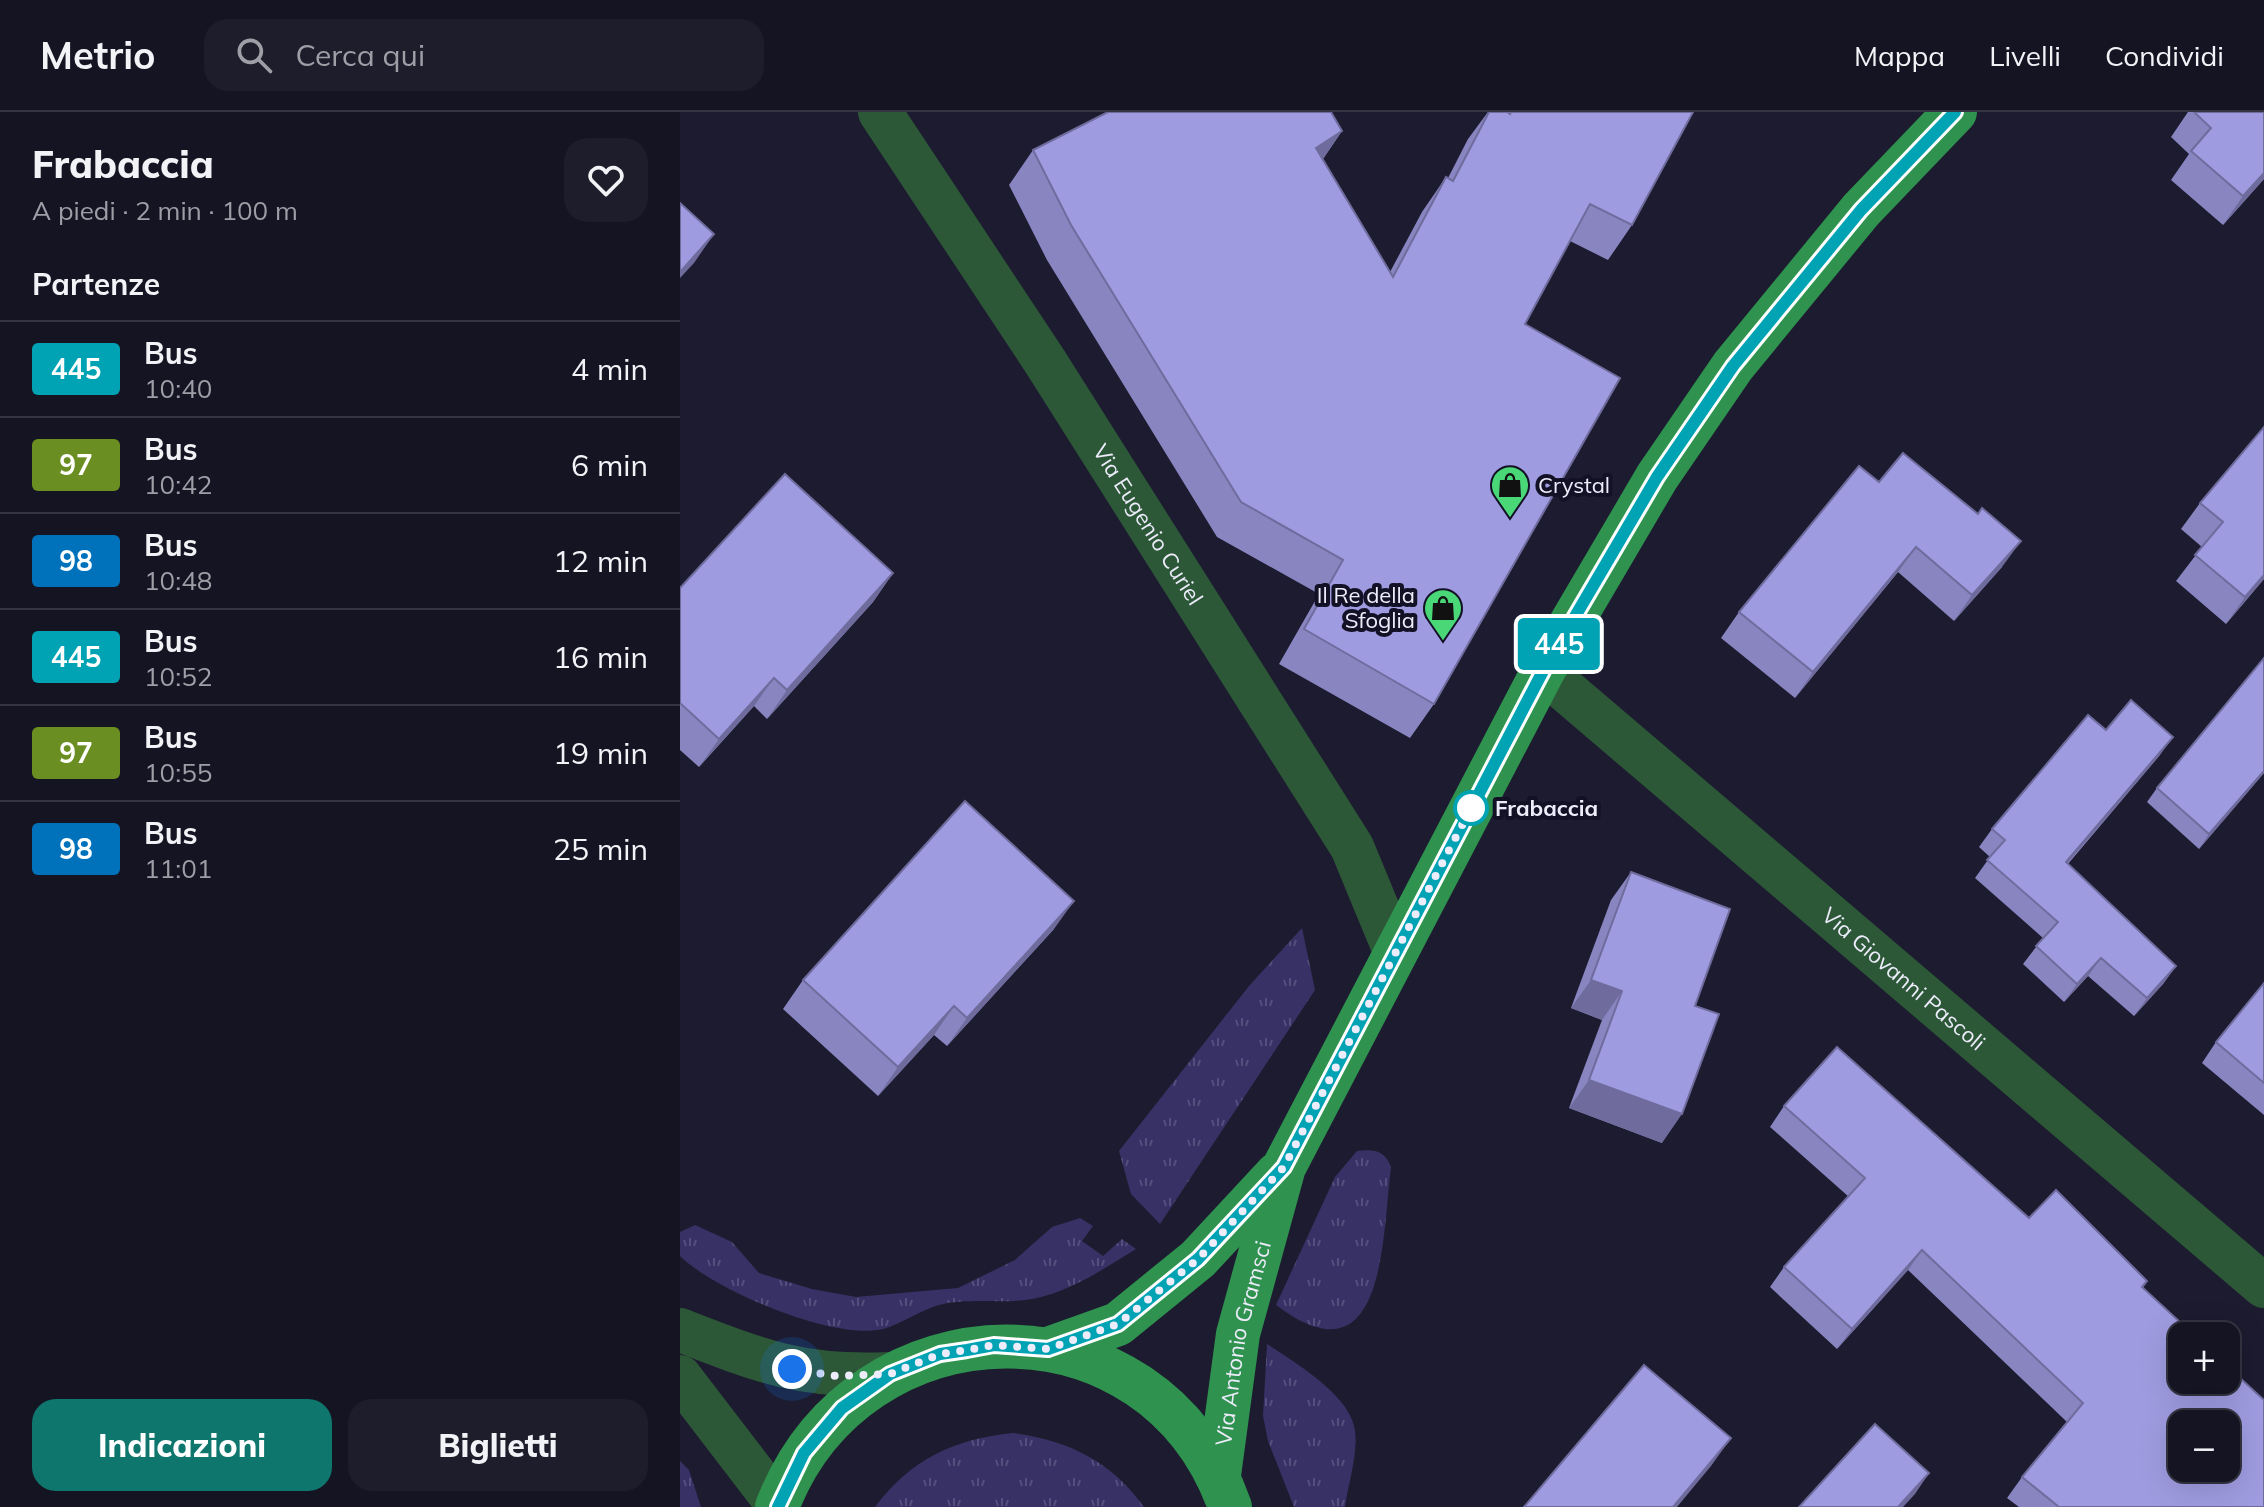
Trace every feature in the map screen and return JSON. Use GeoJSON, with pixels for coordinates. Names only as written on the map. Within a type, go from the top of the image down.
{"type":"FeatureCollection","features":[{"type":"Feature","properties":{"kind":"main road","name":"Via Antonio Gramsci"},"geometry":{"type":"LineString","coordinates":[[1224,1491],[1238,1334],[1284,1167],[1543,671],[1657,477],[1733,366],[1861,210],[1955,112]]}},
{"type":"Feature","properties":{"kind":"main road","name":"Via Antonio Gramsci"},"geometry":{"type":"LineString","coordinates":[[1048,1349],[1118,1324],[1198,1259],[1284,1167]]}},
{"type":"Feature","properties":{"kind":"main road"},"geometry":{"type":"LineString","coordinates":[[778,1506],[804,1453],[842,1408],[890,1374],[940,1354],[981,1347],[1048,1349],[1090,1361],[1130,1380],[1165,1406],[1195,1438],[1224,1491]]}},
{"type":"Feature","properties":{"kind":"street","name":"Via Eugenio Curiel"},"geometry":{"type":"LineString","coordinates":[[880,112],[1046,363],[1352,847],[1395,951]]}},
{"type":"Feature","properties":{"kind":"street","name":"Via Giovanni Pascoli"},"geometry":{"type":"LineString","coordinates":[[1543,671],[2262,1280]]}},
{"type":"Feature","properties":{"kind":"street"},"geometry":{"type":"LineString","coordinates":[[680,1330],[770,1365],[837,1376],[890,1374]]}},
{"type":"Feature","properties":{"kind":"street"},"geometry":{"type":"LineString","coordinates":[[680,1377],[778,1506]]}},
{"type":"Feature","properties":{"kind":"green space"},"geometry":{"type":"Polygon","coordinates":[[[1302,928],[1315,990],[1160,1224],[1131,1194],[1119,1151],[1249,986],[1302,928]]]}},
{"type":"Feature","properties":{"kind":"green space"},"geometry":{"type":"Polygon","coordinates":[[[1357,1151],[1378,1152],[1391,1167],[1380,1263],[1371,1293],[1358,1316],[1339,1328],[1312,1326],[1276,1305],[1335,1177],[1357,1151]]]}},
{"type":"Feature","properties":{"kind":"green space"},"geometry":{"type":"Polygon","coordinates":[[[1080,1218],[1093,1226],[1082,1241],[1103,1256],[1122,1239],[1136,1249],[1088,1278],[1037,1298],[939,1305],[883,1329],[862,1331],[806,1320],[776,1310],[719,1283],[680,1256],[680,1232],[695,1225],[732,1242],[759,1273],[812,1289],[856,1297],[958,1288],[1015,1260],[1052,1227],[1080,1218]]]}},
{"type":"Feature","properties":{"kind":"green space"},"geometry":{"type":"Polygon","coordinates":[[[1267,1344],[1320,1381],[1344,1405],[1351,1418],[1355,1450],[1345,1507],[1294,1507],[1268,1441],[1263,1416],[1267,1344]]]}},
{"type":"Feature","properties":{"kind":"green space"},"geometry":{"type":"Polygon","coordinates":[[[1013,1433],[1052,1441],[1087,1455],[1117,1477],[1144,1507],[875,1507],[903,1476],[935,1454],[972,1440],[1013,1433]]]}},
{"type":"Feature","properties":{"kind":"green space"},"geometry":{"type":"Polygon","coordinates":[[[680,1461],[689,1470],[701,1507],[680,1507],[680,1461]]]}},
{"type":"Feature","properties":{"kind":"building"},"geometry":{"type":"Polygon","coordinates":[[[1108,112],[1331,112],[1342,131],[1316,148],[1393,277],[1446,177],[1453,181],[1489,112],[1693,112],[1632,225],[1590,204],[1525,324],[1620,378],[1434,704],[1304,629],[1343,560],[1241,502],[1071,225],[1033,150],[1108,112]]]}},
{"type":"Feature","properties":{"kind":"building"},"geometry":{"type":"Polygon","coordinates":[[[2194,112],[2264,112],[2264,173],[2243,196],[2191,151],[2211,128],[2194,112]]]}},
{"type":"Feature","properties":{"kind":"building"},"geometry":{"type":"Polygon","coordinates":[[[680,203],[714,234],[680,272],[680,203]]]}},
{"type":"Feature","properties":{"kind":"building"},"geometry":{"type":"Polygon","coordinates":[[[2264,427],[2264,575],[2245,597],[2195,555],[2223,522],[2200,503],[2264,427]]]}},
{"type":"Feature","properties":{"kind":"building"},"geometry":{"type":"Polygon","coordinates":[[[1903,453],[1978,514],[1982,508],[2021,541],[1972,595],[1916,547],[1813,672],[1739,612],[1859,466],[1879,482],[1903,453]]]}},
{"type":"Feature","properties":{"kind":"building"},"geometry":{"type":"Polygon","coordinates":[[[785,474],[893,573],[787,690],[774,678],[719,739],[680,703],[680,588],[785,474]]]}},
{"type":"Feature","properties":{"kind":"building"},"geometry":{"type":"Polygon","coordinates":[[[2264,658],[2264,771],[2209,834],[2157,788],[2264,658]]]}},
{"type":"Feature","properties":{"kind":"building"},"geometry":{"type":"Polygon","coordinates":[[[2131,700],[2173,737],[2066,862],[2176,966],[2147,998],[2101,958],[2077,984],[2036,946],[2058,922],[1987,860],[2005,840],[1992,829],[2088,715],[2106,730],[2131,700]]]}},
{"type":"Feature","properties":{"kind":"building"},"geometry":{"type":"Polygon","coordinates":[[[965,801],[1074,901],[967,1018],[954,1006],[898,1067],[803,980],[965,801]]]}},
{"type":"Feature","properties":{"kind":"building"},"geometry":{"type":"Polygon","coordinates":[[[1631,872],[1730,909],[1695,1006],[1719,1014],[1682,1114],[1589,1080],[1622,991],[1591,980],[1631,872]]]}},
{"type":"Feature","properties":{"kind":"building"},"geometry":{"type":"Polygon","coordinates":[[[2264,983],[2264,1083],[2216,1042],[2264,983]]]}},
{"type":"Feature","properties":{"kind":"building"},"geometry":{"type":"Polygon","coordinates":[[[1837,1047],[2029,1218],[2056,1190],[2147,1281],[2142,1287],[2180,1322],[2168,1322],[2168,1394],[2240,1394],[2240,1378],[2264,1400],[2264,1507],[2059,1507],[2022,1477],[2083,1403],[1922,1250],[1852,1329],[1784,1267],[1865,1178],[1784,1106],[1837,1047]]]}},
{"type":"Feature","properties":{"kind":"building"},"geometry":{"type":"Polygon","coordinates":[[[1644,1365],[1731,1438],[1673,1507],[1524,1507],[1644,1365]]]}},
{"type":"Feature","properties":{"kind":"building"},"geometry":{"type":"Polygon","coordinates":[[[1875,1424],[1929,1473],[1898,1507],[1799,1507],[1875,1424]]]}},
{"type":"Feature","properties":{"kind":"bus line","name":"445"},"geometry":{"type":"LineString","coordinates":[[778,1507],[804,1453],[842,1408],[890,1374],[940,1354],[994,1345],[1048,1349],[1118,1324],[1198,1259],[1284,1167],[1543,671],[1657,477],[1733,366],[1861,210],[1955,112]]}},
{"type":"Feature","properties":{"kind":"place","name":"Crystal"},"geometry":{"type":"Point","coordinates":[1510,519]}},
{"type":"Feature","properties":{"kind":"place","name":"Il Re della Sfoglia"},"geometry":{"type":"Point","coordinates":[1443,642]}},
{"type":"Feature","properties":{"kind":"place","name":"Frabaccia"},"geometry":{"type":"Point","coordinates":[1471,808]}},
{"type":"Feature","properties":{"kind":"route"},"geometry":{"type":"LineString","coordinates":[[792,1369],[837,1376],[890,1374],[940,1354],[994,1345],[1048,1349],[1118,1324],[1198,1259],[1284,1167],[1471,808]]}}]}
